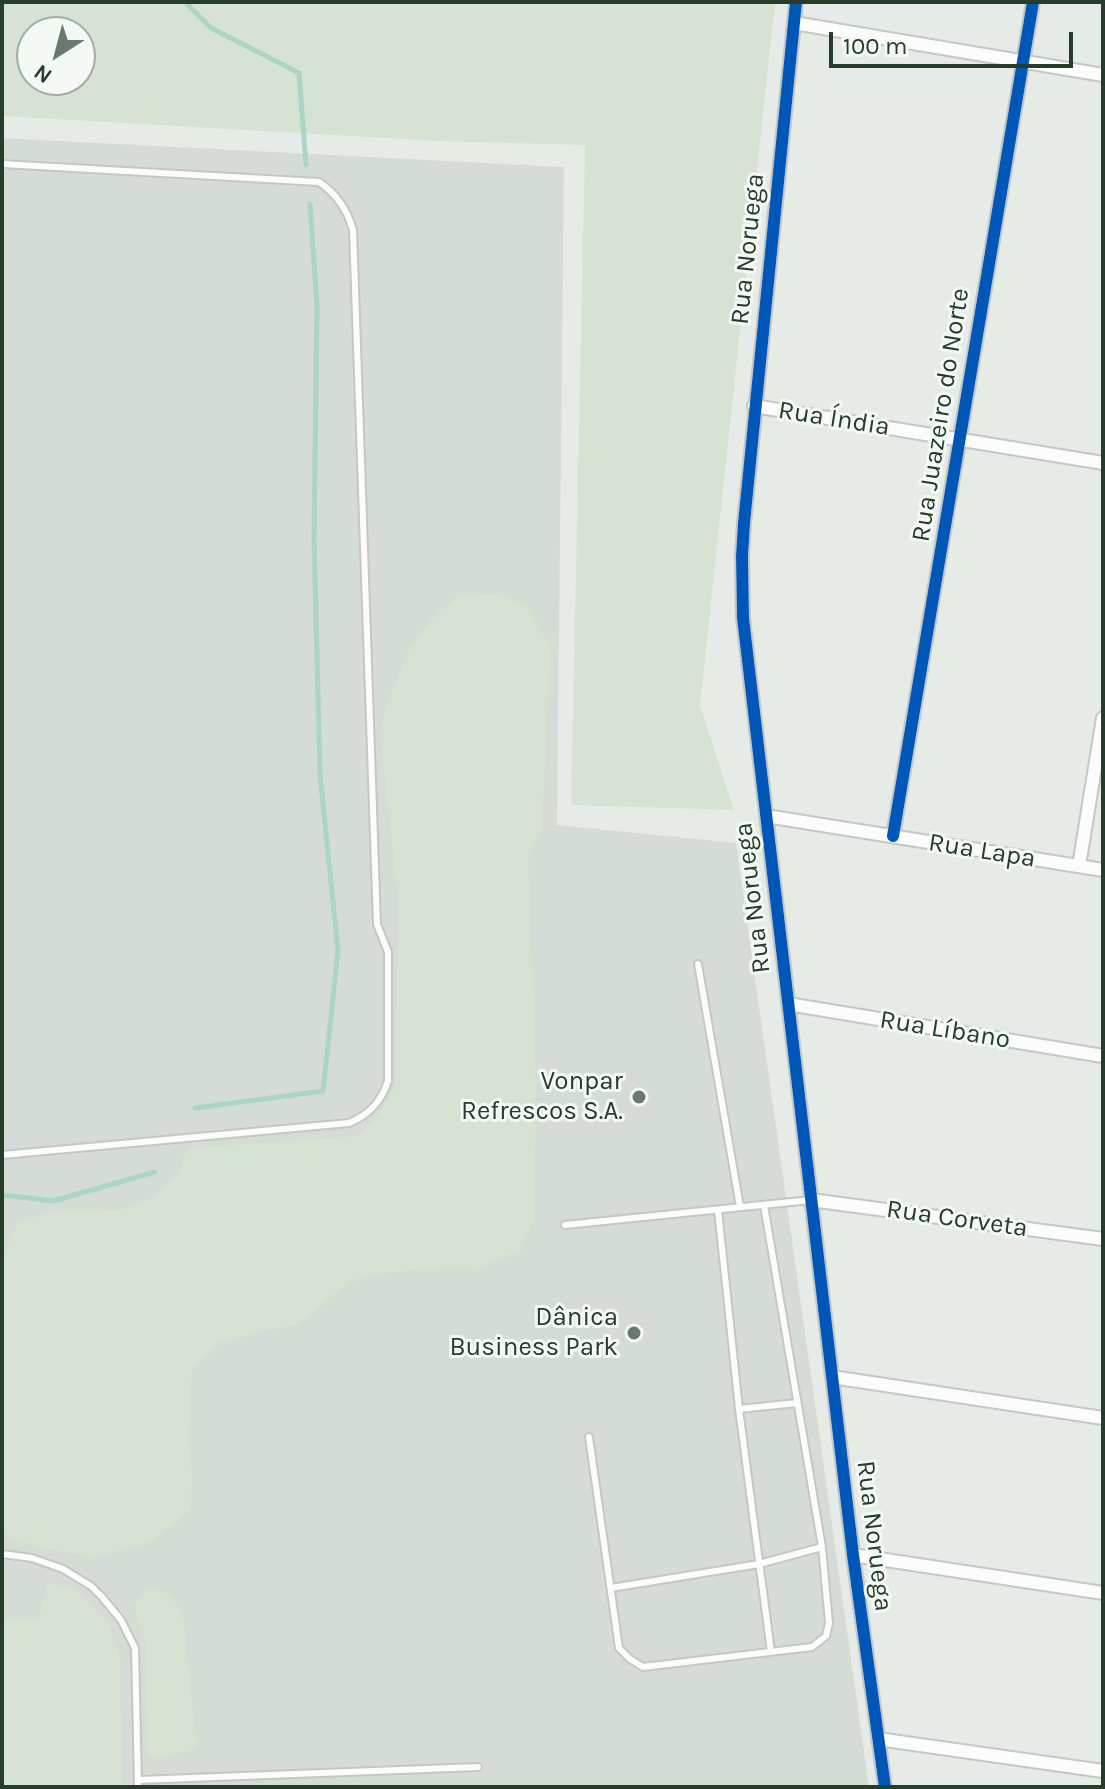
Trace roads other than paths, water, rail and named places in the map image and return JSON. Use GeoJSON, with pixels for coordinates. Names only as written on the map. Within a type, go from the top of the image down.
{"type":"FeatureCollection","features":[{"type":"Feature","properties":{"kind":"street","name":"Rua Noruega"},"geometry":{"type":"LineString","coordinates":[[796,2],[754,406],[741,587],[746,652],[853,1555],[885,1787]]}},
{"type":"Feature","properties":{"kind":"street","name":"Rua Juazeiro do Norte"},"geometry":{"type":"LineString","coordinates":[[893,836],[1033,2]]}},
{"type":"Feature","properties":{"kind":"street"},"geometry":{"type":"LineString","coordinates":[[794,23],[1103,75]]}},
{"type":"Feature","properties":{"kind":"street","name":"Rua Índia"},"geometry":{"type":"LineString","coordinates":[[754,406],[1103,463]]}},
{"type":"Feature","properties":{"kind":"street"},"geometry":{"type":"LineString","coordinates":[[1079,866],[1103,718]]}},
{"type":"Feature","properties":{"kind":"street","name":"Rua Lapa"},"geometry":{"type":"LineString","coordinates":[[766,816],[1103,870]]}},
{"type":"Feature","properties":{"kind":"street","name":"Rua Líbano"},"geometry":{"type":"LineString","coordinates":[[788,1004],[1103,1056]]}},
{"type":"Feature","properties":{"kind":"street","name":"Rua Corveta"},"geometry":{"type":"LineString","coordinates":[[811,1200],[1103,1239]]}},
{"type":"Feature","properties":{"kind":"street"},"geometry":{"type":"LineString","coordinates":[[832,1377],[1103,1418]]}},
{"type":"Feature","properties":{"kind":"street"},"geometry":{"type":"LineString","coordinates":[[853,1555],[1103,1593]]}},
{"type":"Feature","properties":{"kind":"street"},"geometry":{"type":"LineString","coordinates":[[878,1739],[1103,1771]]}},
{"type":"Feature","properties":{"kind":"lane"},"geometry":{"type":"LineString","coordinates":[[2,164],[319,182],[334,194],[346,210],[353,230],[377,924],[388,952],[388,1081],[379,1100],[366,1115],[349,1123],[2,1155]]}},
{"type":"Feature","properties":{"kind":"lane"},"geometry":{"type":"LineString","coordinates":[[698,964],[740,1207]]}},
{"type":"Feature","properties":{"kind":"lane"},"geometry":{"type":"LineString","coordinates":[[565,1225],[811,1200]]}},
{"type":"Feature","properties":{"kind":"lane"},"geometry":{"type":"LineString","coordinates":[[589,1437],[619,1648],[630,1659],[643,1667],[771,1652],[812,1647],[826,1636],[829,1623],[822,1547],[764,1205]]}},
{"type":"Feature","properties":{"kind":"lane"},"geometry":{"type":"LineString","coordinates":[[718,1210],[739,1409],[771,1652]]}},
{"type":"Feature","properties":{"kind":"lane"},"geometry":{"type":"LineString","coordinates":[[739,1409],[797,1403]]}},
{"type":"Feature","properties":{"kind":"lane"},"geometry":{"type":"LineString","coordinates":[[611,1588],[759,1564],[822,1547]]}},
{"type":"Feature","properties":{"kind":"lane"},"geometry":{"type":"LineString","coordinates":[[2,1554],[32,1558],[63,1569],[91,1586],[121,1620],[135,1648],[138,1783],[478,1767]]}},
{"type":"Feature","properties":{"kind":"waterway"},"geometry":{"type":"LineString","coordinates":[[185,2],[211,28],[299,73],[306,165]]}},
{"type":"Feature","properties":{"kind":"waterway"},"geometry":{"type":"LineString","coordinates":[[195,1108],[323,1091],[338,951],[320,774],[314,538],[317,305],[310,204]]}},
{"type":"Feature","properties":{"kind":"waterway"},"geometry":{"type":"LineString","coordinates":[[2,1195],[53,1201],[155,1172]]}},
{"type":"Feature","properties":{"kind":"place","name":"Vonpar Refrescos S.A."},"geometry":{"type":"Point","coordinates":[639,1097]}},
{"type":"Feature","properties":{"kind":"place","name":"Dânica Business Park"},"geometry":{"type":"Point","coordinates":[634,1333]}}]}
